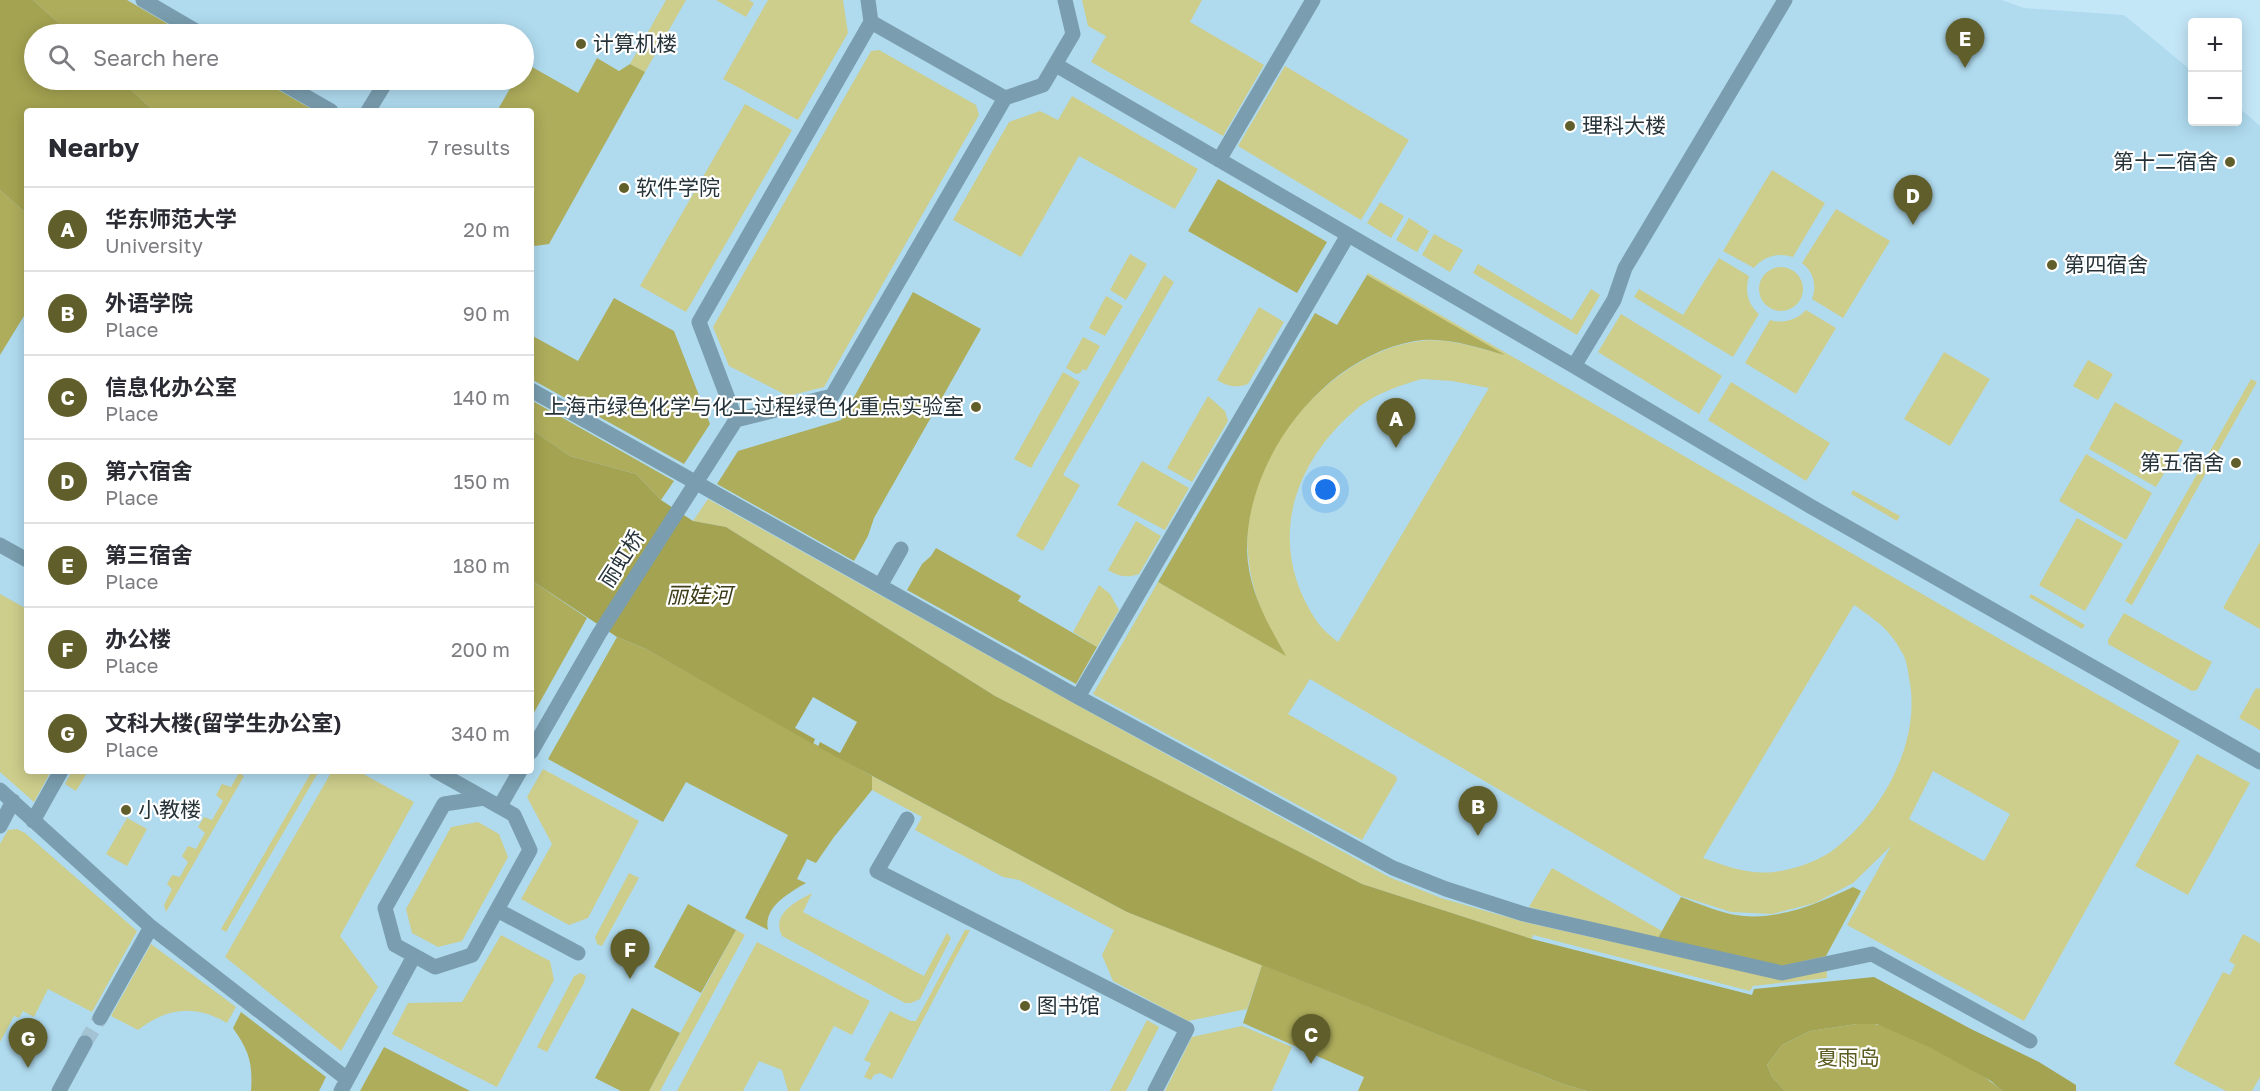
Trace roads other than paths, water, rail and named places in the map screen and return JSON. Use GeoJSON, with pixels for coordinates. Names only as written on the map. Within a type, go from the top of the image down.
{"type":"FeatureCollection","features":[{"type":"Feature","properties":{"kind":"lane"},"geometry":{"type":"LineString","coordinates":[[143,0],[184,24]]}},
{"type":"Feature","properties":{"kind":"lane"},"geometry":{"type":"LineString","coordinates":[[868,0],[871,22],[699,322],[736,420],[832,396],[1005,98],[1043,86],[1056,65],[1073,34],[1065,0]]}},
{"type":"Feature","properties":{"kind":"lane"},"geometry":{"type":"LineString","coordinates":[[1219,160],[1313,0]]}},
{"type":"Feature","properties":{"kind":"lane"},"geometry":{"type":"LineString","coordinates":[[1574,366],[1614,300],[1625,268],[1785,0]]}},
{"type":"Feature","properties":{"kind":"lane"},"geometry":{"type":"LineString","coordinates":[[871,22],[1005,98]]}},
{"type":"Feature","properties":{"kind":"lane"},"geometry":{"type":"LineString","coordinates":[[1056,65],[1821,512],[2260,762]]}},
{"type":"Feature","properties":{"kind":"lane"},"geometry":{"type":"LineString","coordinates":[[295,90],[326,108]]}},
{"type":"Feature","properties":{"kind":"lane"},"geometry":{"type":"LineString","coordinates":[[370,108],[381,90]]}},
{"type":"Feature","properties":{"kind":"lane"},"geometry":{"type":"LineString","coordinates":[[1078,697],[1348,235]]}},
{"type":"Feature","properties":{"kind":"lane"},"geometry":{"type":"LineString","coordinates":[[534,392],[1078,697],[1393,868],[1446,889],[1524,914],[1782,973],[1872,954],[2030,1041]]}},
{"type":"Feature","properties":{"kind":"lane","name":"丽虹桥"},"geometry":{"type":"LineString","coordinates":[[534,747],[599,634],[736,420]]}},
{"type":"Feature","properties":{"kind":"lane"},"geometry":{"type":"LineString","coordinates":[[0,545],[24,557]]}},
{"type":"Feature","properties":{"kind":"lane"},"geometry":{"type":"LineString","coordinates":[[880,586],[901,549]]}},
{"type":"Feature","properties":{"kind":"lane"},"geometry":{"type":"LineString","coordinates":[[33,821],[59,774]]}},
{"type":"Feature","properties":{"kind":"lane"},"geometry":{"type":"LineString","coordinates":[[441,774],[500,806],[514,815],[530,850],[472,956],[435,967],[395,945],[386,908],[444,804],[484,798]]}},
{"type":"Feature","properties":{"kind":"lane"},"geometry":{"type":"LineString","coordinates":[[500,806],[518,774]]}},
{"type":"Feature","properties":{"kind":"lane"},"geometry":{"type":"LineString","coordinates":[[0,789],[151,927],[344,1085],[414,956]]}},
{"type":"Feature","properties":{"kind":"lane"},"geometry":{"type":"LineString","coordinates":[[0,826],[13,801]]}},
{"type":"Feature","properties":{"kind":"lane"},"geometry":{"type":"LineString","coordinates":[[907,819],[877,871],[1187,1029],[1155,1091]]}},
{"type":"Feature","properties":{"kind":"lane"},"geometry":{"type":"LineString","coordinates":[[497,910],[578,953]]}},
{"type":"Feature","properties":{"kind":"lane"},"geometry":{"type":"LineString","coordinates":[[100,1018],[151,927]]}},
{"type":"Feature","properties":{"kind":"lane"},"geometry":{"type":"LineString","coordinates":[[59,1091],[85,1043]]}},
{"type":"Feature","properties":{"kind":"water"},"geometry":{"type":"Polygon","coordinates":[[[0,0],[33,0],[60,24],[24,24],[24,90],[131,90],[151,108],[24,108],[24,211],[0,190],[0,0]]]}},
{"type":"Feature","properties":{"kind":"water","name":"丽娃河"},"geometry":{"type":"Polygon","coordinates":[[[534,431],[570,456],[636,474],[661,500],[693,521],[726,527],[995,696],[1362,884],[1532,939],[1752,995],[1754,989],[1874,977],[1971,1029],[2039,1062],[2076,1085],[2076,1091],[2002,1091],[1991,1081],[1931,1048],[1877,1024],[1857,1024],[1810,1031],[1782,1045],[1767,1065],[1772,1077],[1785,1091],[1587,1091],[1563,1084],[1127,912],[818,747],[820,742],[840,753],[857,722],[813,697],[795,728],[815,739],[813,744],[646,649],[617,637],[534,582],[534,431]]]}},
{"type":"Feature","properties":{"kind":"tunnel"},"geometry":{"type":"LineString","coordinates":[[85,1043],[100,1018]]}},
{"type":"Feature","properties":{"kind":"place","name":"计算机楼"},"geometry":{"type":"Point","coordinates":[581,44]}},
{"type":"Feature","properties":{"kind":"place","name":"第三宿舍"},"geometry":{"type":"Point","coordinates":[1965,68]}},
{"type":"Feature","properties":{"kind":"place","name":"理科大楼"},"geometry":{"type":"Point","coordinates":[1570,126]}},
{"type":"Feature","properties":{"kind":"place","name":"第十二宿舍"},"geometry":{"type":"Point","coordinates":[2230,162]}},
{"type":"Feature","properties":{"kind":"place","name":"软件学院"},"geometry":{"type":"Point","coordinates":[624,188]}},
{"type":"Feature","properties":{"kind":"place","name":"第六宿舍"},"geometry":{"type":"Point","coordinates":[1913,225]}},
{"type":"Feature","properties":{"kind":"place","name":"第四宿舍"},"geometry":{"type":"Point","coordinates":[2052,265]}},
{"type":"Feature","properties":{"kind":"place","name":"上海市绿色化学与化工过程绿色化重点实验室"},"geometry":{"type":"Point","coordinates":[976,407]}},
{"type":"Feature","properties":{"kind":"place","name":"华东师范大学"},"geometry":{"type":"Point","coordinates":[1396,448]}},
{"type":"Feature","properties":{"kind":"place","name":"第五宿舍"},"geometry":{"type":"Point","coordinates":[2236,463]}},
{"type":"Feature","properties":{"kind":"place","name":"小教楼"},"geometry":{"type":"Point","coordinates":[126,810]}},
{"type":"Feature","properties":{"kind":"place","name":"外语学院"},"geometry":{"type":"Point","coordinates":[1478,836]}},
{"type":"Feature","properties":{"kind":"place","name":"办公楼"},"geometry":{"type":"Point","coordinates":[630,979]}},
{"type":"Feature","properties":{"kind":"place","name":"图书馆"},"geometry":{"type":"Point","coordinates":[1025,1006]}},
{"type":"Feature","properties":{"kind":"place","name":"信息化办公室"},"geometry":{"type":"Point","coordinates":[1311,1064]}},
{"type":"Feature","properties":{"kind":"place","name":"文科大楼(留学生办公室)"},"geometry":{"type":"Point","coordinates":[28,1068]}},
{"type":"Feature","properties":{"kind":"park label","name":"夏雨岛"},"geometry":{"type":"Point","coordinates":[1848,1058]}}]}
